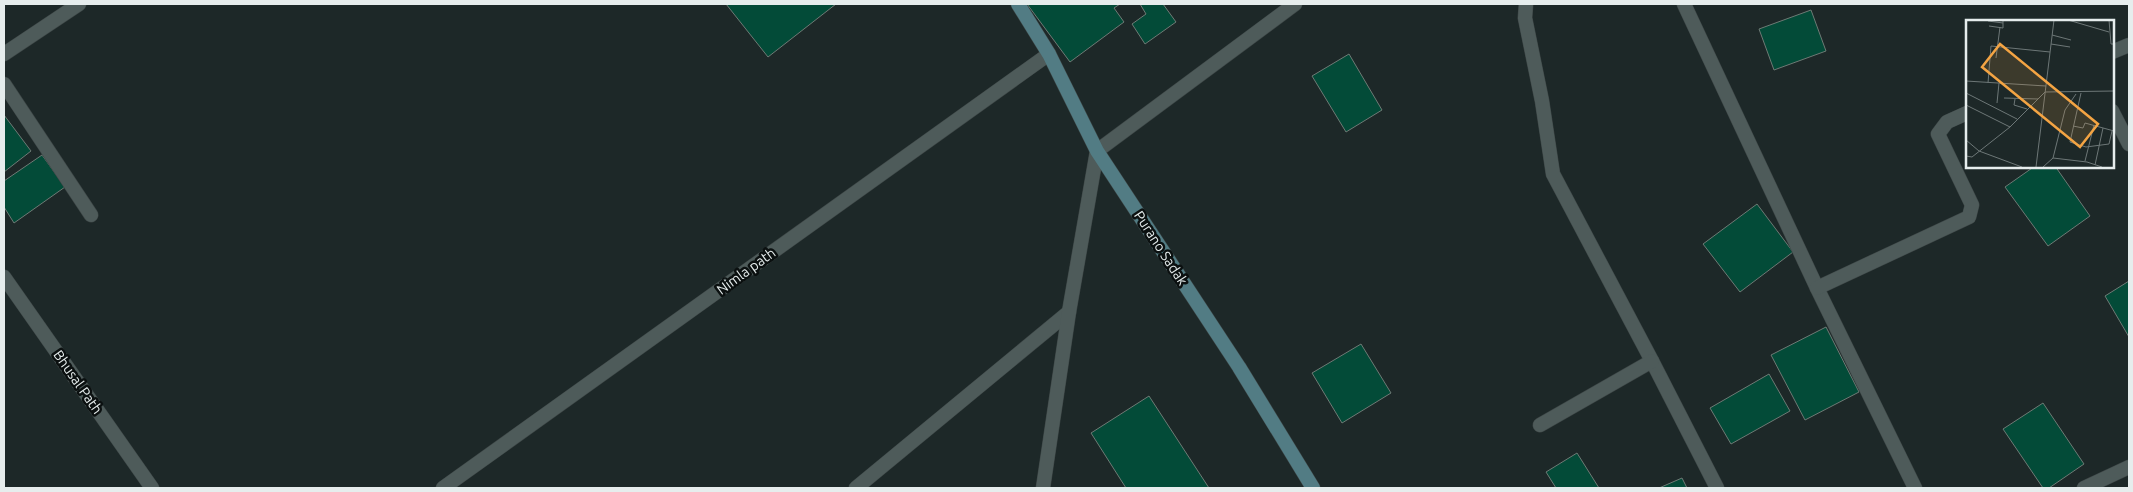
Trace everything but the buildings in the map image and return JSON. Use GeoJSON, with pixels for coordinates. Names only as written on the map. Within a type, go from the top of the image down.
{"type":"FeatureCollection","features":[{"type":"Feature","properties":{"kind":"main road","name":"Purano Sadak"},"geometry":{"type":"LineString","coordinates":[[1018,4],[1049,54],[1097,151],[1239,367],[1314,488]]}},
{"type":"Feature","properties":{"kind":"street"},"geometry":{"type":"LineString","coordinates":[[4,54],[79,4]]}},
{"type":"Feature","properties":{"kind":"street"},"geometry":{"type":"LineString","coordinates":[[1043,488],[1069,312],[1097,151],[1295,4]]}},
{"type":"Feature","properties":{"kind":"street"},"geometry":{"type":"LineString","coordinates":[[1526,4],[1525,18],[1542,101],[1552,174],[1652,361],[1717,488]]}},
{"type":"Feature","properties":{"kind":"street"},"geometry":{"type":"LineString","coordinates":[[1684,4],[1817,288],[1915,488]]}},
{"type":"Feature","properties":{"kind":"street"},"geometry":{"type":"LineString","coordinates":[[2113,52],[2129,45]]}},
{"type":"Feature","properties":{"kind":"street","name":"Nimla path"},"geometry":{"type":"LineString","coordinates":[[443,488],[1049,54]]}},
{"type":"Feature","properties":{"kind":"street"},"geometry":{"type":"LineString","coordinates":[[4,84],[92,216]]}},
{"type":"Feature","properties":{"kind":"street"},"geometry":{"type":"LineString","coordinates":[[1817,288],[1969,217],[1972,205],[1938,134],[1947,122],[1966,113]]}},
{"type":"Feature","properties":{"kind":"street"},"geometry":{"type":"LineString","coordinates":[[2113,113],[2129,144]]}},
{"type":"Feature","properties":{"kind":"street","name":"Bhusal Path"},"geometry":{"type":"LineString","coordinates":[[4,277],[152,488]]}},
{"type":"Feature","properties":{"kind":"street"},"geometry":{"type":"LineString","coordinates":[[856,488],[1069,312]]}},
{"type":"Feature","properties":{"kind":"street"},"geometry":{"type":"LineString","coordinates":[[1540,426],[1652,361]]}},
{"type":"Feature","properties":{"kind":"street"},"geometry":{"type":"LineString","coordinates":[[2084,488],[2129,467]]}}]}
